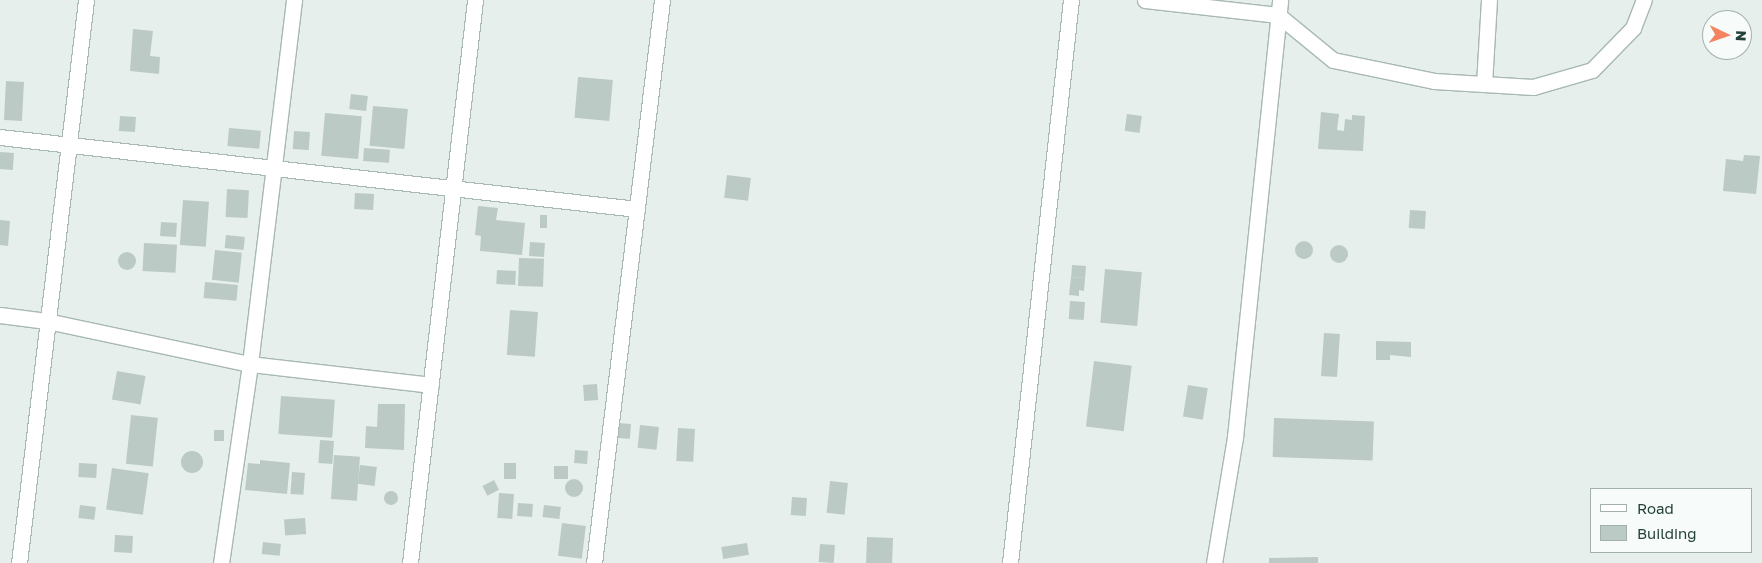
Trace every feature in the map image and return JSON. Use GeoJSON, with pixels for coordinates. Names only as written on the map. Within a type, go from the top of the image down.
{"type":"FeatureCollection","features":[{"type":"Feature","properties":{"kind":"street"},"geometry":{"type":"LineString","coordinates":[[19,563],[46,321],[70,146],[86,0]]}},
{"type":"Feature","properties":{"kind":"street"},"geometry":{"type":"LineString","coordinates":[[221,563],[250,364],[294,0]]}},
{"type":"Feature","properties":{"kind":"street"},"geometry":{"type":"LineString","coordinates":[[410,563],[475,0]]}},
{"type":"Feature","properties":{"kind":"street"},"geometry":{"type":"LineString","coordinates":[[594,563],[662,0]]}},
{"type":"Feature","properties":{"kind":"street"},"geometry":{"type":"LineString","coordinates":[[1010,563],[1071,0]]}},
{"type":"Feature","properties":{"kind":"street"},"geometry":{"type":"LineString","coordinates":[[1145,0],[1279,8],[1333,60],[1434,82],[1533,87],[1592,70],[1633,28],[1644,0]]}},
{"type":"Feature","properties":{"kind":"street"},"geometry":{"type":"LineString","coordinates":[[1484,84],[1489,0]]}},
{"type":"Feature","properties":{"kind":"street"},"geometry":{"type":"LineString","coordinates":[[1214,563],[1235,437],[1279,8]]}},
{"type":"Feature","properties":{"kind":"street"},"geometry":{"type":"LineString","coordinates":[[0,137],[274,170],[454,186],[637,209]]}},
{"type":"Feature","properties":{"kind":"street"},"geometry":{"type":"LineString","coordinates":[[0,314],[46,321],[250,364],[431,385]]}},
{"type":"Feature","properties":{"kind":"building"},"geometry":{"type":"Polygon","coordinates":[[[133,29],[153,31],[150,56],[160,57],[159,74],[130,71],[133,29]]]}},
{"type":"Feature","properties":{"kind":"building"},"geometry":{"type":"Polygon","coordinates":[[[578,77],[613,80],[609,121],[574,118],[578,77]]]}},
{"type":"Feature","properties":{"kind":"building"},"geometry":{"type":"Polygon","coordinates":[[[6,81],[24,82],[22,121],[4,120],[6,81]]]}},
{"type":"Feature","properties":{"kind":"building"},"geometry":{"type":"Polygon","coordinates":[[[351,94],[368,96],[366,111],[349,109],[351,94]]]}},
{"type":"Feature","properties":{"kind":"building"},"geometry":{"type":"Polygon","coordinates":[[[373,106],[408,109],[404,149],[370,146],[373,106]]]}},
{"type":"Feature","properties":{"kind":"building"},"geometry":{"type":"Polygon","coordinates":[[[1321,112],[1339,114],[1337,130],[1344,131],[1345,119],[1352,120],[1352,115],[1365,116],[1363,151],[1318,149],[1321,112]]]}},
{"type":"Feature","properties":{"kind":"building"},"geometry":{"type":"Polygon","coordinates":[[[325,113],[362,116],[358,159],[321,156],[325,113]]]}},
{"type":"Feature","properties":{"kind":"building"},"geometry":{"type":"Polygon","coordinates":[[[1127,114],[1142,116],[1139,133],[1125,131],[1127,114]]]}},
{"type":"Feature","properties":{"kind":"building"},"geometry":{"type":"Polygon","coordinates":[[[120,116],[136,117],[135,132],[119,131],[120,116]]]}},
{"type":"Feature","properties":{"kind":"building"},"geometry":{"type":"Polygon","coordinates":[[[229,128],[261,131],[259,149],[227,146],[229,128]]]}},
{"type":"Feature","properties":{"kind":"building"},"geometry":{"type":"Polygon","coordinates":[[[294,131],[310,132],[309,150],[293,149],[294,131]]]}},
{"type":"Feature","properties":{"kind":"building"},"geometry":{"type":"Polygon","coordinates":[[[364,148],[390,150],[389,163],[363,161],[364,148]]]}},
{"type":"Feature","properties":{"kind":"building"},"geometry":{"type":"Polygon","coordinates":[[[0,152],[14,153],[13,170],[0,169],[0,152]]]}},
{"type":"Feature","properties":{"kind":"building"},"geometry":{"type":"Polygon","coordinates":[[[1744,155],[1760,156],[1756,194],[1723,191],[1726,159],[1743,161],[1744,155]]]}},
{"type":"Feature","properties":{"kind":"building"},"geometry":{"type":"Polygon","coordinates":[[[727,175],[751,178],[748,201],[724,198],[727,175]]]}},
{"type":"Feature","properties":{"kind":"building"},"geometry":{"type":"Polygon","coordinates":[[[227,189],[249,190],[248,218],[226,217],[227,189]]]}},
{"type":"Feature","properties":{"kind":"building"},"geometry":{"type":"Polygon","coordinates":[[[355,193],[374,194],[373,210],[354,209],[355,193]]]}},
{"type":"Feature","properties":{"kind":"building"},"geometry":{"type":"Polygon","coordinates":[[[183,200],[209,202],[206,247],[180,245],[183,200]]]}},
{"type":"Feature","properties":{"kind":"building"},"geometry":{"type":"Polygon","coordinates":[[[478,206],[498,208],[496,220],[525,223],[522,255],[480,251],[481,236],[475,235],[478,206]]]}},
{"type":"Feature","properties":{"kind":"building"},"geometry":{"type":"Polygon","coordinates":[[[1410,210],[1426,211],[1425,229],[1409,228],[1410,210]]]}},
{"type":"Feature","properties":{"kind":"building"},"geometry":{"type":"Polygon","coordinates":[[[540,215],[547,215],[547,228],[540,228],[540,215]]]}},
{"type":"Feature","properties":{"kind":"building"},"geometry":{"type":"Polygon","coordinates":[[[0,220],[10,221],[8,246],[0,245],[0,220]]]}},
{"type":"Feature","properties":{"kind":"building"},"geometry":{"type":"Polygon","coordinates":[[[161,222],[177,223],[176,237],[160,236],[161,222]]]}},
{"type":"Feature","properties":{"kind":"building"},"geometry":{"type":"Polygon","coordinates":[[[226,235],[245,237],[244,250],[225,248],[226,235]]]}},
{"type":"Feature","properties":{"kind":"building"},"geometry":{"type":"Polygon","coordinates":[[[1304,241],[1310,244],[1313,250],[1310,256],[1304,259],[1298,256],[1295,250],[1298,244],[1304,241]]]}},
{"type":"Feature","properties":{"kind":"building"},"geometry":{"type":"Polygon","coordinates":[[[530,242],[545,243],[544,257],[529,256],[530,242]]]}},
{"type":"Feature","properties":{"kind":"building"},"geometry":{"type":"Polygon","coordinates":[[[144,243],[177,245],[175,273],[143,271],[144,243]]]}},
{"type":"Feature","properties":{"kind":"building"},"geometry":{"type":"Polygon","coordinates":[[[1339,245],[1346,247],[1348,254],[1346,261],[1339,263],[1332,261],[1330,254],[1332,247],[1339,245]]]}},
{"type":"Feature","properties":{"kind":"building"},"geometry":{"type":"Polygon","coordinates":[[[215,250],[242,253],[239,283],[212,280],[215,250]]]}},
{"type":"Feature","properties":{"kind":"building"},"geometry":{"type":"Polygon","coordinates":[[[127,252],[133,255],[136,261],[133,267],[127,270],[121,267],[118,261],[121,255],[127,252]]]}},
{"type":"Feature","properties":{"kind":"building"},"geometry":{"type":"Polygon","coordinates":[[[519,258],[544,259],[543,287],[518,286],[519,258]]]}},
{"type":"Feature","properties":{"kind":"building"},"geometry":{"type":"Polygon","coordinates":[[[1072,265],[1086,266],[1085,278],[1071,277],[1072,265]]]}},
{"type":"Feature","properties":{"kind":"building"},"geometry":{"type":"Polygon","coordinates":[[[1105,269],[1142,272],[1137,326],[1100,323],[1105,269]]]}},
{"type":"Feature","properties":{"kind":"building"},"geometry":{"type":"Polygon","coordinates":[[[497,270],[516,271],[515,285],[496,284],[497,270]]]}},
{"type":"Feature","properties":{"kind":"building"},"geometry":{"type":"Polygon","coordinates":[[[1071,277],[1085,278],[1084,291],[1079,290],[1079,296],[1069,295],[1071,277]]]}},
{"type":"Feature","properties":{"kind":"building"},"geometry":{"type":"Polygon","coordinates":[[[205,282],[238,285],[236,301],[204,298],[205,282]]]}},
{"type":"Feature","properties":{"kind":"building"},"geometry":{"type":"Polygon","coordinates":[[[1070,301],[1085,302],[1084,320],[1069,319],[1070,301]]]}},
{"type":"Feature","properties":{"kind":"building"},"geometry":{"type":"Polygon","coordinates":[[[510,310],[538,312],[535,357],[507,355],[510,310]]]}},
{"type":"Feature","properties":{"kind":"building"},"geometry":{"type":"Polygon","coordinates":[[[1324,333],[1340,334],[1337,377],[1321,376],[1324,333]]]}},
{"type":"Feature","properties":{"kind":"building"},"geometry":{"type":"Polygon","coordinates":[[[1376,341],[1411,342],[1411,357],[1390,355],[1390,360],[1376,360],[1376,341]]]}},
{"type":"Feature","properties":{"kind":"building"},"geometry":{"type":"Polygon","coordinates":[[[1094,361],[1132,366],[1124,431],[1086,427],[1094,361]]]}},
{"type":"Feature","properties":{"kind":"building"},"geometry":{"type":"Polygon","coordinates":[[[117,371],[146,376],[141,405],[112,400],[117,371]]]}},
{"type":"Feature","properties":{"kind":"building"},"geometry":{"type":"Polygon","coordinates":[[[597,384],[598,400],[584,401],[583,385],[597,384]]]}},
{"type":"Feature","properties":{"kind":"building"},"geometry":{"type":"Polygon","coordinates":[[[1188,385],[1208,388],[1203,420],[1183,417],[1188,385]]]}},
{"type":"Feature","properties":{"kind":"building"},"geometry":{"type":"Polygon","coordinates":[[[281,396],[335,400],[332,438],[278,434],[281,396]]]}},
{"type":"Feature","properties":{"kind":"building"},"geometry":{"type":"Polygon","coordinates":[[[378,404],[405,404],[404,450],[365,448],[366,426],[377,427],[378,404]]]}},
{"type":"Feature","properties":{"kind":"building"},"geometry":{"type":"Polygon","coordinates":[[[131,415],[158,418],[153,467],[126,464],[131,415]]]}},
{"type":"Feature","properties":{"kind":"building"},"geometry":{"type":"Polygon","coordinates":[[[1274,418],[1374,421],[1373,460],[1273,457],[1274,418]]]}},
{"type":"Feature","properties":{"kind":"building"},"geometry":{"type":"Polygon","coordinates":[[[618,423],[631,424],[630,439],[617,438],[618,423]]]}},
{"type":"Feature","properties":{"kind":"building"},"geometry":{"type":"Polygon","coordinates":[[[640,425],[659,427],[656,450],[638,448],[640,425]]]}},
{"type":"Feature","properties":{"kind":"building"},"geometry":{"type":"Polygon","coordinates":[[[678,428],[695,429],[693,462],[676,461],[678,428]]]}},
{"type":"Feature","properties":{"kind":"building"},"geometry":{"type":"Polygon","coordinates":[[[214,430],[224,430],[224,441],[214,441],[214,430]]]}},
{"type":"Feature","properties":{"kind":"building"},"geometry":{"type":"Polygon","coordinates":[[[320,440],[334,441],[332,464],[318,463],[320,440]]]}},
{"type":"Feature","properties":{"kind":"building"},"geometry":{"type":"Polygon","coordinates":[[[575,450],[588,451],[587,464],[574,463],[575,450]]]}},
{"type":"Feature","properties":{"kind":"building"},"geometry":{"type":"Polygon","coordinates":[[[188,451],[196,451],[203,458],[203,466],[196,473],[188,473],[181,466],[181,458],[188,451]]]}},
{"type":"Feature","properties":{"kind":"building"},"geometry":{"type":"Polygon","coordinates":[[[334,455],[360,457],[357,501],[331,499],[334,455]]]}},
{"type":"Feature","properties":{"kind":"building"},"geometry":{"type":"Polygon","coordinates":[[[260,460],[290,463],[287,494],[245,490],[248,463],[260,464],[260,460]]]}},
{"type":"Feature","properties":{"kind":"building"},"geometry":{"type":"Polygon","coordinates":[[[79,463],[97,464],[96,478],[78,477],[79,463]]]}},
{"type":"Feature","properties":{"kind":"building"},"geometry":{"type":"Polygon","coordinates":[[[504,463],[516,463],[516,479],[504,479],[504,463]]]}},
{"type":"Feature","properties":{"kind":"building"},"geometry":{"type":"Polygon","coordinates":[[[360,465],[377,467],[375,486],[358,484],[360,465]]]}},
{"type":"Feature","properties":{"kind":"building"},"geometry":{"type":"Polygon","coordinates":[[[554,466],[568,466],[568,479],[554,479],[554,466]]]}},
{"type":"Feature","properties":{"kind":"building"},"geometry":{"type":"Polygon","coordinates":[[[112,468],[149,473],[143,515],[106,510],[112,468]]]}},
{"type":"Feature","properties":{"kind":"building"},"geometry":{"type":"Polygon","coordinates":[[[292,472],[305,473],[303,495],[290,494],[292,472]]]}},
{"type":"Feature","properties":{"kind":"building"},"geometry":{"type":"Polygon","coordinates":[[[570,479],[578,479],[583,484],[581,495],[570,497],[565,492],[565,484],[570,479]]]}},
{"type":"Feature","properties":{"kind":"building"},"geometry":{"type":"Polygon","coordinates":[[[494,480],[499,490],[487,496],[482,486],[494,480]]]}},
{"type":"Feature","properties":{"kind":"building"},"geometry":{"type":"Polygon","coordinates":[[[830,481],[848,483],[845,515],[827,513],[830,481]]]}},
{"type":"Feature","properties":{"kind":"building"},"geometry":{"type":"Polygon","coordinates":[[[388,491],[394,491],[398,498],[394,505],[388,505],[384,501],[384,495],[388,491]]]}},
{"type":"Feature","properties":{"kind":"building"},"geometry":{"type":"Polygon","coordinates":[[[499,493],[514,494],[512,519],[497,518],[499,493]]]}},
{"type":"Feature","properties":{"kind":"building"},"geometry":{"type":"Polygon","coordinates":[[[792,497],[807,498],[806,516],[791,515],[792,497]]]}},
{"type":"Feature","properties":{"kind":"building"},"geometry":{"type":"Polygon","coordinates":[[[518,503],[533,504],[532,517],[517,516],[518,503]]]}},
{"type":"Feature","properties":{"kind":"building"},"geometry":{"type":"Polygon","coordinates":[[[80,505],[96,507],[94,520],[78,518],[80,505]]]}},
{"type":"Feature","properties":{"kind":"building"},"geometry":{"type":"Polygon","coordinates":[[[544,505],[561,507],[559,519],[543,517],[544,505]]]}},
{"type":"Feature","properties":{"kind":"building"},"geometry":{"type":"Polygon","coordinates":[[[305,518],[306,534],[285,535],[284,519],[305,518]]]}},
{"type":"Feature","properties":{"kind":"building"},"geometry":{"type":"Polygon","coordinates":[[[562,523],[586,526],[582,559],[558,556],[562,523]]]}},
{"type":"Feature","properties":{"kind":"building"},"geometry":{"type":"Polygon","coordinates":[[[115,535],[133,536],[132,553],[114,552],[115,535]]]}},
{"type":"Feature","properties":{"kind":"building"},"geometry":{"type":"Polygon","coordinates":[[[867,537],[893,538],[892,563],[866,563],[867,537]]]}},
{"type":"Feature","properties":{"kind":"building"},"geometry":{"type":"Polygon","coordinates":[[[263,542],[281,544],[280,556],[262,554],[263,542]]]}},
{"type":"Feature","properties":{"kind":"building"},"geometry":{"type":"Polygon","coordinates":[[[747,543],[749,555],[723,559],[721,547],[747,543]]]}},
{"type":"Feature","properties":{"kind":"building"},"geometry":{"type":"Polygon","coordinates":[[[820,544],[835,545],[834,563],[819,562],[820,544]]]}},
{"type":"Feature","properties":{"kind":"building"},"geometry":{"type":"Polygon","coordinates":[[[1318,557],[1318,563],[1269,563],[1269,558],[1318,557]]]}}]}
